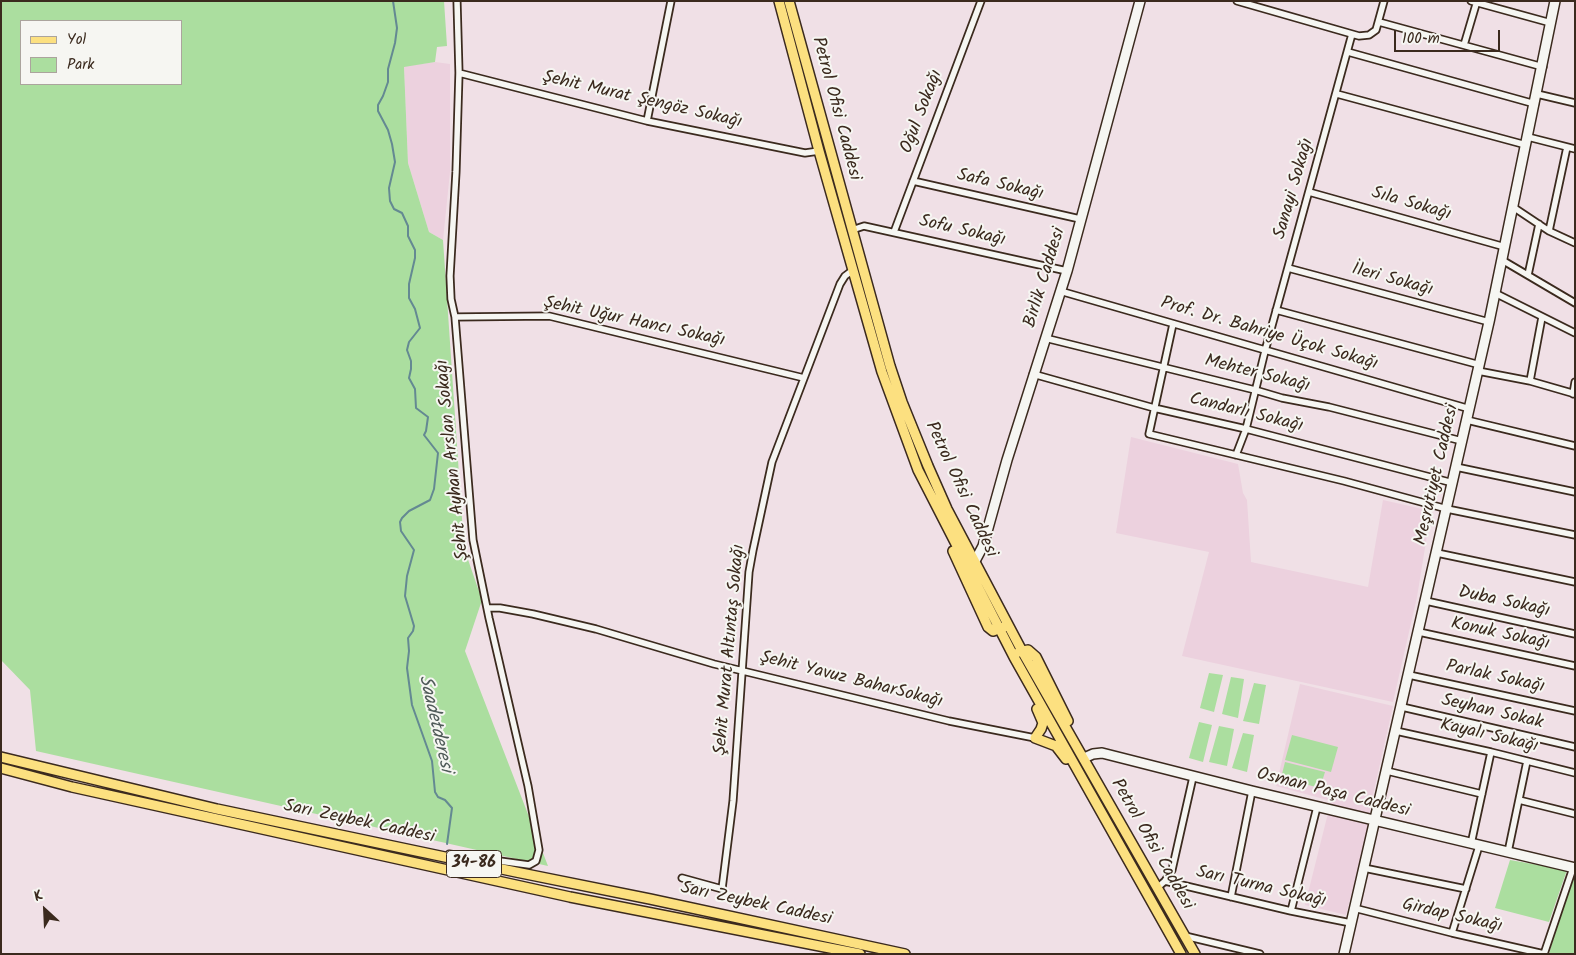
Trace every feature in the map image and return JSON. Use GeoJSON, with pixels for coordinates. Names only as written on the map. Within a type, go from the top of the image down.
{"type":"FeatureCollection","features":[{"type":"Feature","properties":{"kind":"main road","name":"Petrol Ofisi Caddesi"},"geometry":{"type":"LineString","coordinates":[[780,1],[819,151],[882,372],[909,447],[932,497],[940,523],[988,627],[992,631],[1004,627]]}},
{"type":"Feature","properties":{"kind":"main road","name":"Petrol Ofisi Caddesi"},"geometry":{"type":"LineString","coordinates":[[789,1],[882,340],[902,402],[937,488],[975,562],[1018,654],[1094,798],[1179,951]]}},
{"type":"Feature","properties":{"kind":"main road","name":"Birlik Caddesi"},"geometry":{"type":"LineString","coordinates":[[975,562],[983,546],[1006,460],[1067,271],[1140,1]]}},
{"type":"Feature","properties":{"kind":"main road","name":"Meşrutiyet Caddesi"},"geometry":{"type":"LineString","coordinates":[[1344,954],[1470,409],[1538,94],[1555,1]]}},
{"type":"Feature","properties":{"kind":"main road"},"geometry":{"type":"LineString","coordinates":[[842,233],[852,230]]}},
{"type":"Feature","properties":{"kind":"main road","name":"Petrol Ofisi Caddesi"},"geometry":{"type":"LineString","coordinates":[[1018,654],[1028,650],[1036,657],[1060,704],[1084,758],[1195,954]]}},
{"type":"Feature","properties":{"kind":"main road"},"geometry":{"type":"LineString","coordinates":[[1018,654],[1012,662],[1014,668],[1042,717],[1041,728],[1035,738],[1050,743],[1060,750],[1083,786],[1094,798]]}},
{"type":"Feature","properties":{"kind":"main road"},"geometry":{"type":"LineString","coordinates":[[1,751],[44,766]]}},
{"type":"Feature","properties":{"kind":"main road","name":"Osman Paşa Caddesi"},"geometry":{"type":"LineString","coordinates":[[1084,758],[1093,754],[1102,754],[1574,868]]}},
{"type":"Feature","properties":{"kind":"main road","name":"34-86"},"geometry":{"type":"LineString","coordinates":[[1,757],[44,766]]}},
{"type":"Feature","properties":{"kind":"main road","name":"Sarı Zeybek Caddesi"},"geometry":{"type":"LineString","coordinates":[[44,766],[86,779],[217,809],[905,954]]}},
{"type":"Feature","properties":{"kind":"main road","name":"Sarı Zeybek Caddesi"},"geometry":{"type":"LineString","coordinates":[[4,770],[72,787],[570,897],[860,954]]}},
{"type":"Feature","properties":{"kind":"street","name":"Şehit Ayhan Arslan Sokağı"},"geometry":{"type":"LineString","coordinates":[[399,848],[529,865],[536,861],[539,856],[528,786],[473,540],[450,276],[459,72],[457,1]]}},
{"type":"Feature","properties":{"kind":"street"},"geometry":{"type":"LineString","coordinates":[[647,121],[671,1]]}},
{"type":"Feature","properties":{"kind":"street","name":"Oğul Sokağı"},"geometry":{"type":"LineString","coordinates":[[894,232],[981,1]]}},
{"type":"Feature","properties":{"kind":"street"},"geometry":{"type":"LineString","coordinates":[[1236,1],[1359,36],[1369,35],[1376,30],[1384,1]]}},
{"type":"Feature","properties":{"kind":"street"},"geometry":{"type":"LineString","coordinates":[[1464,46],[1475,2],[1550,23]]}},
{"type":"Feature","properties":{"kind":"street"},"geometry":{"type":"LineString","coordinates":[[1379,22],[1543,67]]}},
{"type":"Feature","properties":{"kind":"street","name":"Sanayi Sokağı"},"geometry":{"type":"LineString","coordinates":[[1236,455],[1246,429],[1276,310],[1352,34]]}},
{"type":"Feature","properties":{"kind":"street"},"geometry":{"type":"LineString","coordinates":[[1348,52],[1535,104]]}},
{"type":"Feature","properties":{"kind":"street","name":"Şehit Murat Şengöz Sokağı"},"geometry":{"type":"LineString","coordinates":[[459,72],[647,121],[805,153],[819,151]]}},
{"type":"Feature","properties":{"kind":"street"},"geometry":{"type":"LineString","coordinates":[[1337,94],[1527,141],[1575,149]]}},
{"type":"Feature","properties":{"kind":"street"},"geometry":{"type":"LineString","coordinates":[[1538,94],[1575,103]]}},
{"type":"Feature","properties":{"kind":"street"},"geometry":{"type":"LineString","coordinates":[[1549,231],[1567,147]]}},
{"type":"Feature","properties":{"kind":"street","name":"Safa Sokağı"},"geometry":{"type":"LineString","coordinates":[[913,181],[1080,219]]}},
{"type":"Feature","properties":{"kind":"street","name":"Sıla Sokağı"},"geometry":{"type":"LineString","coordinates":[[1309,192],[1505,247]]}},
{"type":"Feature","properties":{"kind":"street"},"geometry":{"type":"LineString","coordinates":[[1513,206],[1549,231],[1575,243]]}},
{"type":"Feature","properties":{"kind":"street"},"geometry":{"type":"LineString","coordinates":[[1528,275],[1539,224]]}},
{"type":"Feature","properties":{"kind":"street","name":"Sofu Sokağı"},"geometry":{"type":"LineString","coordinates":[[852,230],[864,226],[1067,271]]}},
{"type":"Feature","properties":{"kind":"street"},"geometry":{"type":"LineString","coordinates":[[1502,260],[1575,303]]}},
{"type":"Feature","properties":{"kind":"street","name":"İleri Sokağı"},"geometry":{"type":"LineString","coordinates":[[1288,268],[1489,322]]}},
{"type":"Feature","properties":{"kind":"street","name":"Şehit Murat Altıntaş Sokağı"},"geometry":{"type":"LineString","coordinates":[[682,878],[722,889],[733,800],[749,572],[753,550],[772,462],[810,367],[840,284],[845,276],[853,270]]}},
{"type":"Feature","properties":{"kind":"street","name":"Prof. Dr. Bahriye Üçok Sokağı"},"geometry":{"type":"LineString","coordinates":[[1060,291],[1470,409]]}},
{"type":"Feature","properties":{"kind":"street"},"geometry":{"type":"LineString","coordinates":[[1495,293],[1575,333]]}},
{"type":"Feature","properties":{"kind":"street"},"geometry":{"type":"LineString","coordinates":[[1276,310],[1574,394],[1575,382]]}},
{"type":"Feature","properties":{"kind":"street","name":"Şehit Uğur Hancı Sokağı"},"geometry":{"type":"LineString","coordinates":[[455,317],[549,316],[804,378]]}},
{"type":"Feature","properties":{"kind":"street"},"geometry":{"type":"LineString","coordinates":[[1530,381],[1542,317]]}},
{"type":"Feature","properties":{"kind":"street"},"geometry":{"type":"LineString","coordinates":[[1172,324],[1149,434],[1447,509],[1575,535]]}},
{"type":"Feature","properties":{"kind":"street","name":"Mehter Sokağı"},"geometry":{"type":"LineString","coordinates":[[1045,338],[1462,441]]}},
{"type":"Feature","properties":{"kind":"street","name":"Candarlı Sokağı"},"geometry":{"type":"LineString","coordinates":[[1033,374],[1154,408],[1246,429],[1453,482]]}},
{"type":"Feature","properties":{"kind":"street"},"geometry":{"type":"LineString","coordinates":[[1467,420],[1575,446]]}},
{"type":"Feature","properties":{"kind":"street"},"geometry":{"type":"LineString","coordinates":[[1456,467],[1575,492]]}},
{"type":"Feature","properties":{"kind":"street"},"geometry":{"type":"LineString","coordinates":[[1437,553],[1575,582]]}},
{"type":"Feature","properties":{"kind":"street","name":"Duba Sokağı"},"geometry":{"type":"LineString","coordinates":[[1426,601],[1575,634]]}},
{"type":"Feature","properties":{"kind":"street","name":"Şehit Yavuz BaharSokağı"},"geometry":{"type":"LineString","coordinates":[[487,608],[500,608],[551,618],[742,670],[949,721],[1035,738]]}},
{"type":"Feature","properties":{"kind":"street","name":"Konuk Sokağı"},"geometry":{"type":"LineString","coordinates":[[1419,632],[1575,666]]}},
{"type":"Feature","properties":{"kind":"street","name":"Parlak Sokağı"},"geometry":{"type":"LineString","coordinates":[[1409,675],[1575,711]]}},
{"type":"Feature","properties":{"kind":"street","name":"Seyhan Sokak"},"geometry":{"type":"LineString","coordinates":[[1402,707],[1575,747]]}},
{"type":"Feature","properties":{"kind":"street","name":"Kayalı Sokağı"},"geometry":{"type":"LineString","coordinates":[[1396,731],[1575,773]]}},
{"type":"Feature","properties":{"kind":"street"},"geometry":{"type":"LineString","coordinates":[[1452,933],[1466,889],[1475,845],[1482,794],[1492,752]]}},
{"type":"Feature","properties":{"kind":"street"},"geometry":{"type":"LineString","coordinates":[[1508,852],[1527,761]]}},
{"type":"Feature","properties":{"kind":"street"},"geometry":{"type":"LineString","coordinates":[[1387,771],[1482,794]]}},
{"type":"Feature","properties":{"kind":"street"},"geometry":{"type":"LineString","coordinates":[[1157,888],[1166,880],[1172,870],[1193,777]]}},
{"type":"Feature","properties":{"kind":"street"},"geometry":{"type":"LineString","coordinates":[[1231,897],[1252,791]]}},
{"type":"Feature","properties":{"kind":"street"},"geometry":{"type":"LineString","coordinates":[[1519,800],[1575,814]]}},
{"type":"Feature","properties":{"kind":"street"},"geometry":{"type":"LineString","coordinates":[[1291,911],[1316,807]]}},
{"type":"Feature","properties":{"kind":"street"},"geometry":{"type":"LineString","coordinates":[[1364,868],[1466,889]]}},
{"type":"Feature","properties":{"kind":"street"},"geometry":{"type":"LineString","coordinates":[[1544,954],[1574,868]]}},
{"type":"Feature","properties":{"kind":"street","name":"Sarı Turna Sokağı"},"geometry":{"type":"LineString","coordinates":[[1166,880],[1291,911],[1351,923]]}},
{"type":"Feature","properties":{"kind":"street","name":"Girdap Sokağı"},"geometry":{"type":"LineString","coordinates":[[1354,908],[1544,954]]}},
{"type":"Feature","properties":{"kind":"street"},"geometry":{"type":"LineString","coordinates":[[1185,936],[1260,954]]}},
{"type":"Feature","properties":{"kind":"shaded area"},"geometry":{"type":"Polygon","coordinates":[[[435,62],[450,64],[450,172],[443,240],[429,232],[408,163],[404,66],[435,62]]]}},
{"type":"Feature","properties":{"kind":"shaded area"},"geometry":{"type":"Polygon","coordinates":[[[1131,437],[1238,464],[1243,493],[1247,500],[1251,562],[1368,587],[1383,500],[1431,511],[1417,597],[1393,702],[1182,656],[1209,552],[1116,533],[1131,437]]]}},
{"type":"Feature","properties":{"kind":"shaded area"},"geometry":{"type":"Polygon","coordinates":[[[1300,684],[1393,706],[1370,808],[1368,832],[1346,915],[1305,905],[1331,801],[1276,786],[1300,684]]]}},
{"type":"Feature","properties":{"kind":"green space"},"geometry":{"type":"Polygon","coordinates":[[[1,1],[444,1],[447,46],[437,47],[435,62],[404,67],[408,163],[429,232],[443,240],[464,548],[482,600],[465,651],[548,866],[36,751],[30,690],[1,660],[1,1]]]}},
{"type":"Feature","properties":{"kind":"green space"},"geometry":{"type":"Polygon","coordinates":[[[1209,673],[1223,675],[1214,712],[1200,708],[1209,673]]]}},
{"type":"Feature","properties":{"kind":"green space"},"geometry":{"type":"Polygon","coordinates":[[[1231,677],[1244,679],[1238,718],[1222,714],[1231,677]]]}},
{"type":"Feature","properties":{"kind":"green space"},"geometry":{"type":"Polygon","coordinates":[[[1254,683],[1266,685],[1259,724],[1243,721],[1254,683]]]}},
{"type":"Feature","properties":{"kind":"green space"},"geometry":{"type":"Polygon","coordinates":[[[1199,722],[1212,725],[1203,762],[1189,758],[1199,722]]]}},
{"type":"Feature","properties":{"kind":"green space"},"geometry":{"type":"Polygon","coordinates":[[[1219,726],[1234,729],[1227,766],[1209,762],[1219,726]]]}},
{"type":"Feature","properties":{"kind":"green space"},"geometry":{"type":"Polygon","coordinates":[[[1243,733],[1254,735],[1247,772],[1232,768],[1243,733]]]}},
{"type":"Feature","properties":{"kind":"green space"},"geometry":{"type":"Polygon","coordinates":[[[1292,735],[1338,747],[1331,772],[1285,760],[1292,735]]]}},
{"type":"Feature","properties":{"kind":"green space"},"geometry":{"type":"Polygon","coordinates":[[[1285,762],[1325,772],[1320,788],[1281,778],[1285,762]]]}},
{"type":"Feature","properties":{"kind":"green space"},"geometry":{"type":"Polygon","coordinates":[[[1510,860],[1567,870],[1549,922],[1495,908],[1510,860]]]}},
{"type":"Feature","properties":{"kind":"green space"},"geometry":{"type":"Polygon","coordinates":[[[1575,874],[1575,954],[1549,954],[1556,929],[1575,874]]]}},
{"type":"Feature","properties":{"kind":"waterway","name":"Saadetderesi"},"geometry":{"type":"LineString","coordinates":[[393,1],[397,28],[395,43],[388,69],[388,82],[378,105],[378,111],[388,130],[395,162],[389,188],[390,201],[394,209],[402,213],[408,226],[408,236],[415,250],[409,284],[409,298],[415,309],[420,328],[409,342],[407,350],[411,361],[409,378],[415,389],[416,408],[428,417],[424,435],[438,453],[434,489],[430,500],[409,511],[400,522],[401,531],[414,550],[407,576],[405,596],[414,626],[408,638],[407,668],[412,705],[432,761],[435,792],[438,797],[445,800],[452,808],[447,844]]}}]}
